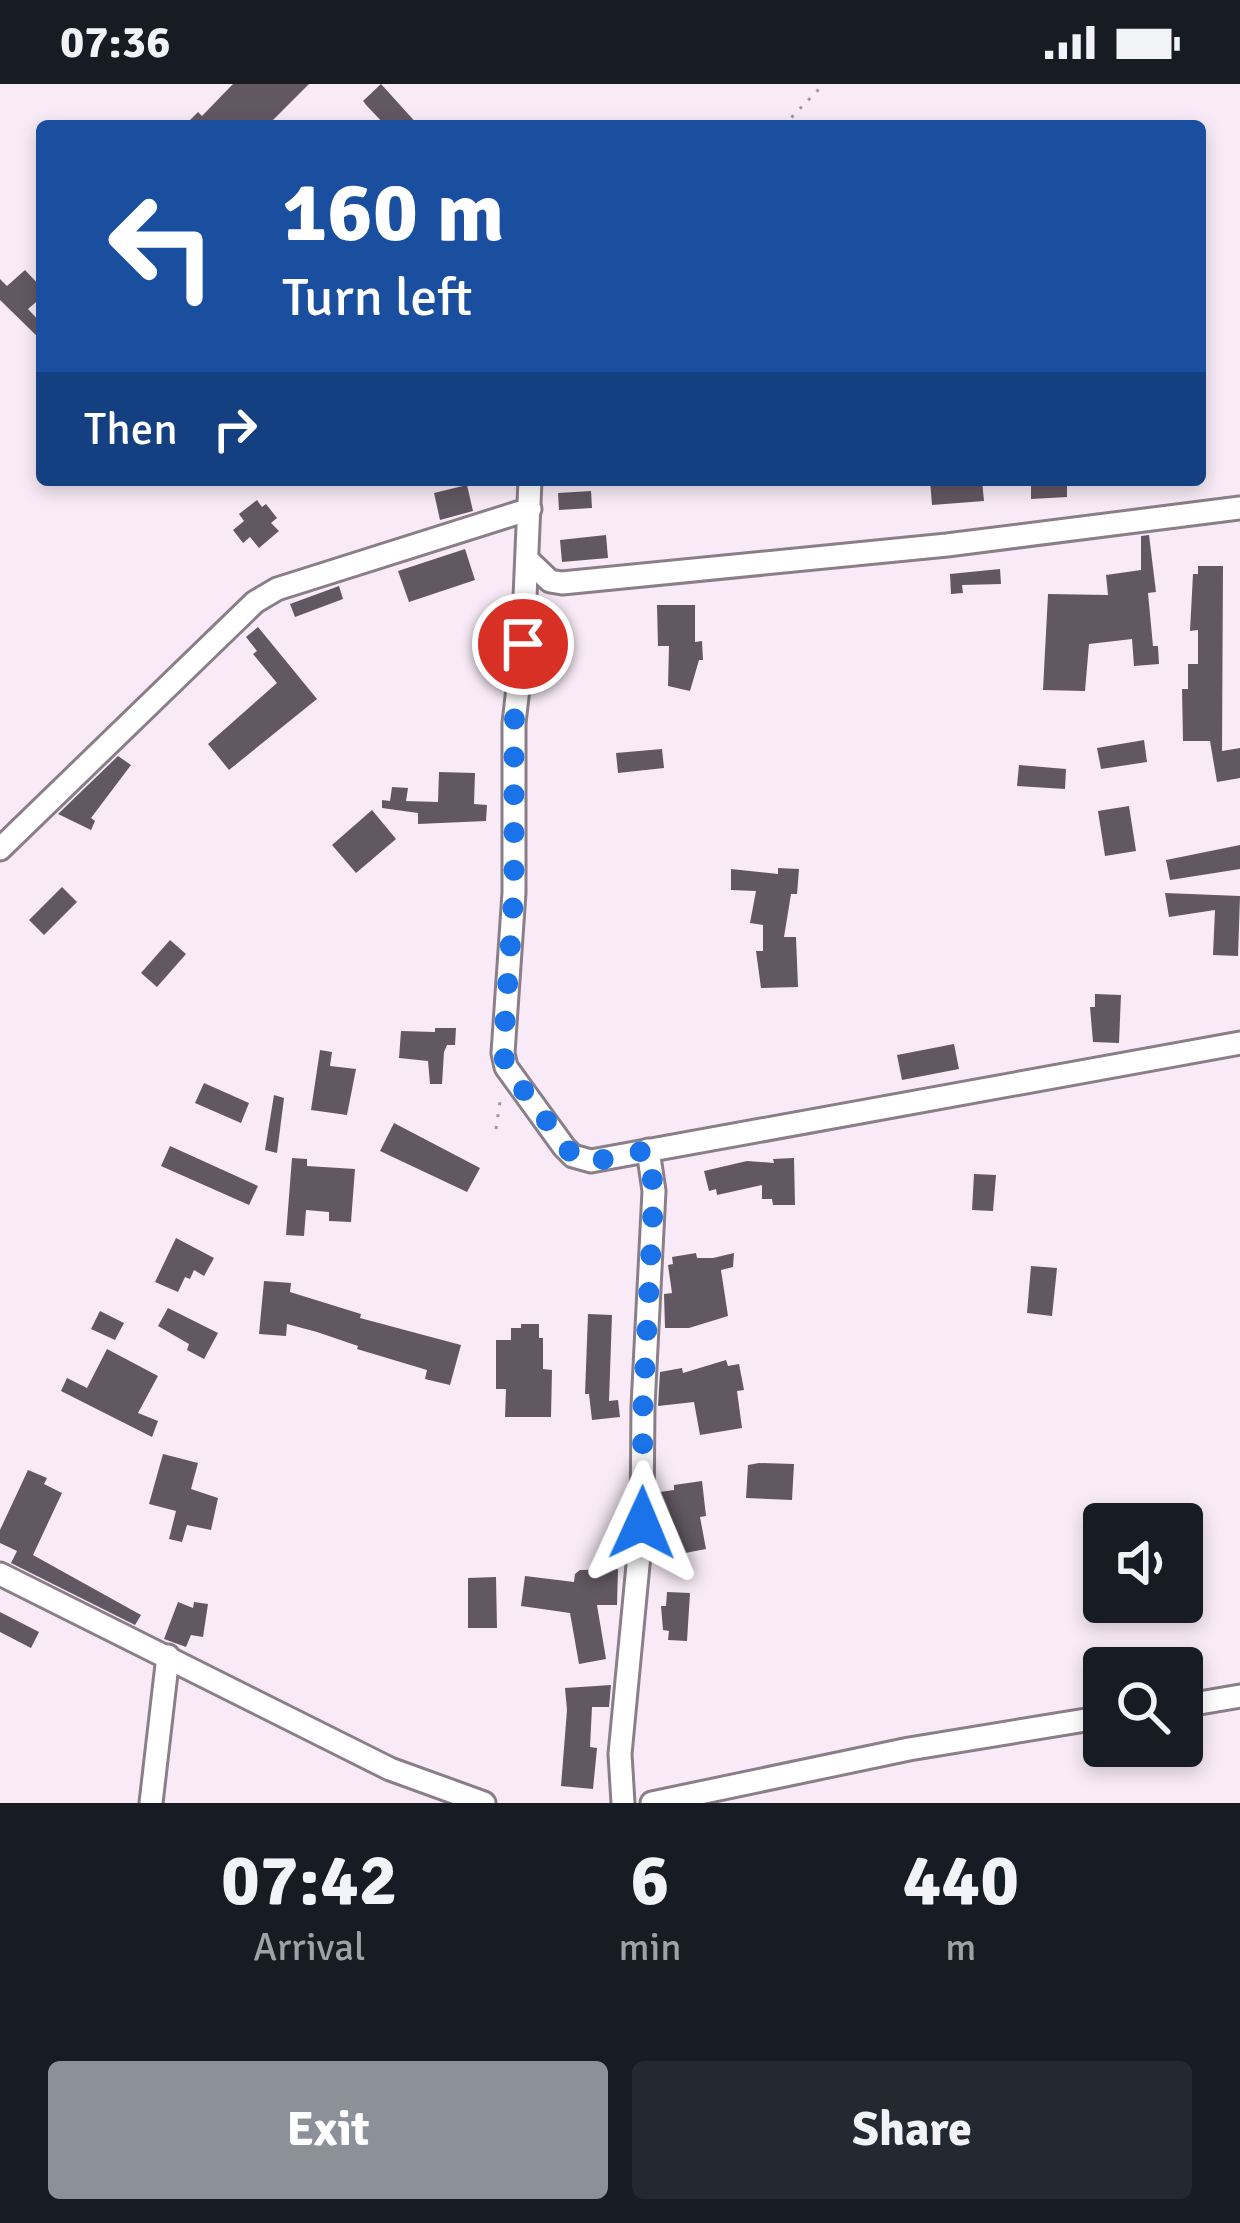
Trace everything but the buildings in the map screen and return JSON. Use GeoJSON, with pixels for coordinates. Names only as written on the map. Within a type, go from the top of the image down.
{"type":"FeatureCollection","features":[{"type":"Feature","properties":{"kind":"street"},"geometry":{"type":"LineString","coordinates":[[530,486],[529,561],[514,723],[514,892],[502,1026],[506,1067],[573,1156],[591,1162],[752,1135],[1240,1043]]}},
{"type":"Feature","properties":{"kind":"street"},"geometry":{"type":"LineString","coordinates":[[529,561],[550,581],[562,583],[946,545],[1240,508]]}},
{"type":"Feature","properties":{"kind":"street"},"geometry":{"type":"LineString","coordinates":[[0,849],[255,602],[277,589],[530,509]]}},
{"type":"Feature","properties":{"kind":"street"},"geometry":{"type":"LineString","coordinates":[[623,1803],[620,1754],[642,1523],[654,1191],[648,1150]]}},
{"type":"Feature","properties":{"kind":"street"},"geometry":{"type":"LineString","coordinates":[[0,1574],[391,1769],[484,1803]]}},
{"type":"Feature","properties":{"kind":"street"},"geometry":{"type":"LineString","coordinates":[[152,1803],[168,1656]]}},
{"type":"Feature","properties":{"kind":"street"},"geometry":{"type":"LineString","coordinates":[[1203,1702],[1240,1696]]}},
{"type":"Feature","properties":{"kind":"street"},"geometry":{"type":"LineString","coordinates":[[652,1803],[909,1749],[1083,1720]]}},
{"type":"Feature","properties":{"kind":"path"},"geometry":{"type":"LineString","coordinates":[[789,120],[824,84]]}},
{"type":"Feature","properties":{"kind":"path"},"geometry":{"type":"LineString","coordinates":[[496,1129],[506,1067]]}},
{"type":"Feature","properties":{"kind":"route"},"geometry":{"type":"LineString","coordinates":[[523,644],[514,723],[514,892],[503,1052],[506,1067],[573,1156],[591,1162],[648,1150],[652,1160],[642,1523]]}}]}
